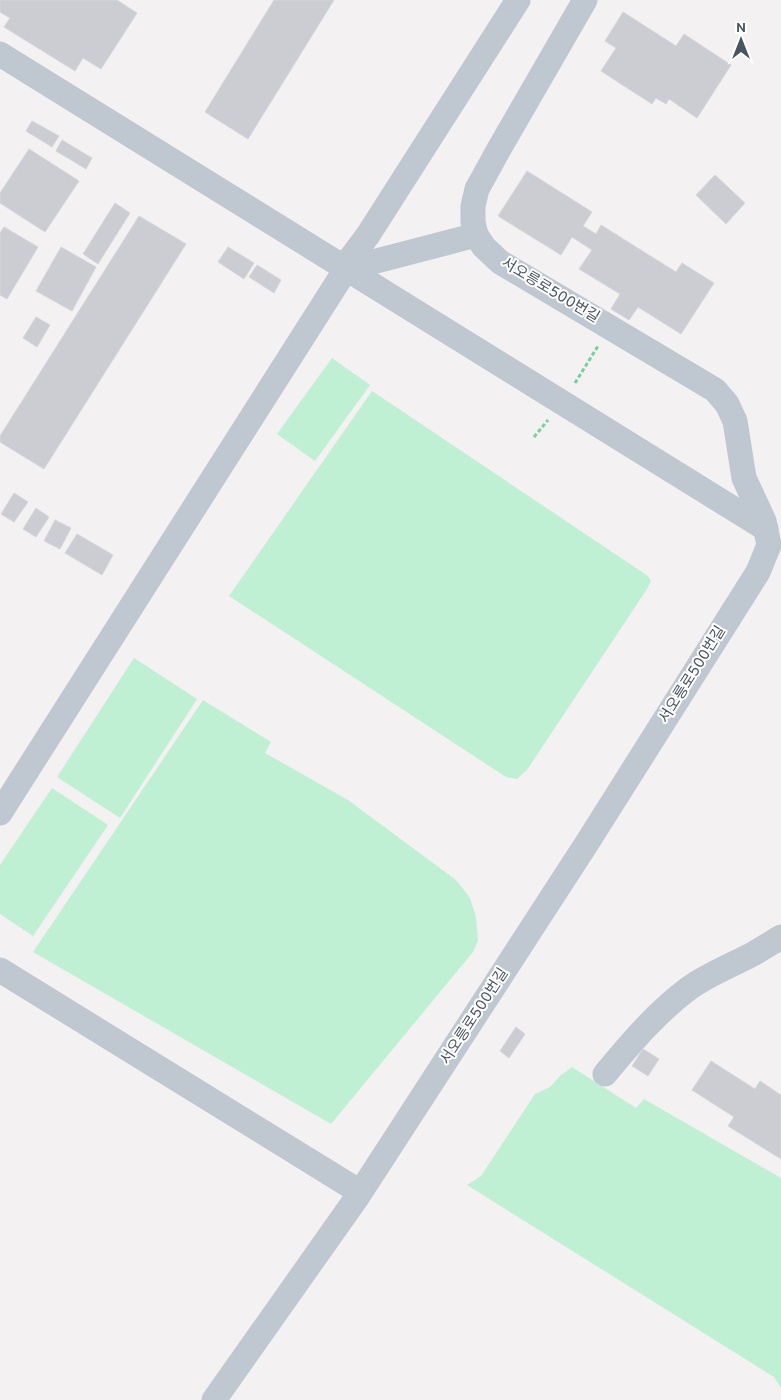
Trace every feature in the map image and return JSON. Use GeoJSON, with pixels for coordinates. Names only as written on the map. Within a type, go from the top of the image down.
{"type":"FeatureCollection","features":[{"type":"Feature","properties":{"kind":"street"},"geometry":{"type":"LineString","coordinates":[[0,813],[345,268],[518,0]]}},
{"type":"Feature","properties":{"kind":"street"},"geometry":{"type":"LineString","coordinates":[[345,268],[476,235],[473,222],[477,189],[585,0]]}},
{"type":"Feature","properties":{"kind":"street"},"geometry":{"type":"LineString","coordinates":[[0,54],[766,529]]}},
{"type":"Feature","properties":{"kind":"street","name":"서오릉로500번길"},"geometry":{"type":"LineString","coordinates":[[214,1400],[360,1192],[582,851],[758,572],[769,545],[764,521],[744,478],[735,421],[727,404],[715,390],[500,262],[484,248],[476,235]]}},
{"type":"Feature","properties":{"kind":"street"},"geometry":{"type":"LineString","coordinates":[[605,1074],[632,1042],[667,1006],[688,989],[781,937]]}},
{"type":"Feature","properties":{"kind":"street"},"geometry":{"type":"LineString","coordinates":[[0,970],[360,1192]]}},
{"type":"Feature","properties":{"kind":"path"},"geometry":{"type":"LineString","coordinates":[[562,402],[610,327]]}},
{"type":"Feature","properties":{"kind":"green space"},"geometry":{"type":"Polygon","coordinates":[[[332,358],[370,385],[315,461],[277,434],[332,358]]]}},
{"type":"Feature","properties":{"kind":"green space"},"geometry":{"type":"Polygon","coordinates":[[[372,391],[648,576],[651,581],[527,770],[517,779],[506,777],[229,596],[372,391]]]}},
{"type":"Feature","properties":{"kind":"green space"},"geometry":{"type":"Polygon","coordinates":[[[134,658],[197,699],[120,818],[57,777],[134,658]]]}},
{"type":"Feature","properties":{"kind":"green space"},"geometry":{"type":"Polygon","coordinates":[[[203,700],[271,742],[265,753],[348,800],[456,880],[470,898],[476,917],[478,941],[473,952],[331,1124],[33,952],[203,700]]]}},
{"type":"Feature","properties":{"kind":"green space"},"geometry":{"type":"Polygon","coordinates":[[[52,788],[108,825],[33,936],[0,914],[0,865],[52,788]]]}},
{"type":"Feature","properties":{"kind":"green space"},"geometry":{"type":"Polygon","coordinates":[[[572,1067],[636,1108],[644,1099],[781,1178],[781,1388],[774,1377],[467,1185],[481,1176],[535,1094],[550,1087],[572,1067]]]}},
{"type":"Feature","properties":{"kind":"building"},"geometry":{"type":"Polygon","coordinates":[[[0,0],[117,0],[137,13],[101,69],[83,58],[75,71],[4,27],[10,18],[0,12],[0,0]]]}},
{"type":"Feature","properties":{"kind":"building"},"geometry":{"type":"Polygon","coordinates":[[[274,0],[334,0],[248,139],[205,112],[274,0]]]}},
{"type":"Feature","properties":{"kind":"building"},"geometry":{"type":"Polygon","coordinates":[[[623,12],[676,46],[684,34],[731,65],[697,118],[669,99],[666,104],[656,98],[652,104],[601,71],[616,48],[605,41],[623,12]]]}},
{"type":"Feature","properties":{"kind":"building"},"geometry":{"type":"Polygon","coordinates":[[[32,121],[59,136],[52,147],[26,131],[32,121]]]}},
{"type":"Feature","properties":{"kind":"building"},"geometry":{"type":"Polygon","coordinates":[[[62,140],[92,158],[86,169],[56,151],[62,140]]]}},
{"type":"Feature","properties":{"kind":"building"},"geometry":{"type":"Polygon","coordinates":[[[29,149],[79,181],[45,232],[0,203],[0,193],[29,149]]]}},
{"type":"Feature","properties":{"kind":"building"},"geometry":{"type":"Polygon","coordinates":[[[527,171],[592,212],[583,226],[596,234],[601,225],[676,272],[682,263],[714,283],[681,334],[638,307],[629,320],[611,309],[620,294],[579,269],[592,250],[572,237],[561,255],[498,216],[527,171]]]}},
{"type":"Feature","properties":{"kind":"building"},"geometry":{"type":"Polygon","coordinates":[[[715,175],[745,203],[726,224],[696,195],[715,175]]]}},
{"type":"Feature","properties":{"kind":"building"},"geometry":{"type":"Polygon","coordinates":[[[115,203],[130,213],[98,264],[83,254],[115,203]]]}},
{"type":"Feature","properties":{"kind":"building"},"geometry":{"type":"Polygon","coordinates":[[[139,216],[186,244],[44,469],[0,442],[0,436],[139,216]]]}},
{"type":"Feature","properties":{"kind":"building"},"geometry":{"type":"Polygon","coordinates":[[[4,227],[38,247],[7,299],[0,295],[0,233],[4,227]]]}},
{"type":"Feature","properties":{"kind":"building"},"geometry":{"type":"Polygon","coordinates":[[[61,247],[96,267],[72,311],[36,291],[61,247]]]}},
{"type":"Feature","properties":{"kind":"building"},"geometry":{"type":"Polygon","coordinates":[[[228,247],[254,263],[244,279],[218,262],[228,247]]]}},
{"type":"Feature","properties":{"kind":"building"},"geometry":{"type":"Polygon","coordinates":[[[257,265],[281,280],[274,293],[249,277],[257,265]]]}},
{"type":"Feature","properties":{"kind":"building"},"geometry":{"type":"Polygon","coordinates":[[[36,317],[50,325],[37,347],[23,338],[36,317]]]}},
{"type":"Feature","properties":{"kind":"building"},"geometry":{"type":"Polygon","coordinates":[[[14,493],[28,502],[14,522],[1,514],[14,493]]]}},
{"type":"Feature","properties":{"kind":"building"},"geometry":{"type":"Polygon","coordinates":[[[36,508],[49,517],[36,537],[23,529],[36,508]]]}},
{"type":"Feature","properties":{"kind":"building"},"geometry":{"type":"Polygon","coordinates":[[[55,520],[71,528],[60,549],[44,541],[55,520]]]}},
{"type":"Feature","properties":{"kind":"building"},"geometry":{"type":"Polygon","coordinates":[[[77,534],[113,555],[102,575],[65,553],[77,534]]]}},
{"type":"Feature","properties":{"kind":"building"},"geometry":{"type":"Polygon","coordinates":[[[516,1027],[525,1034],[509,1058],[500,1051],[516,1027]]]}},
{"type":"Feature","properties":{"kind":"building"},"geometry":{"type":"Polygon","coordinates":[[[643,1049],[659,1059],[648,1076],[632,1066],[643,1049]]]}},
{"type":"Feature","properties":{"kind":"building"},"geometry":{"type":"Polygon","coordinates":[[[711,1061],[755,1089],[760,1081],[781,1095],[781,1159],[728,1126],[734,1117],[692,1090],[711,1061]]]}}]}
